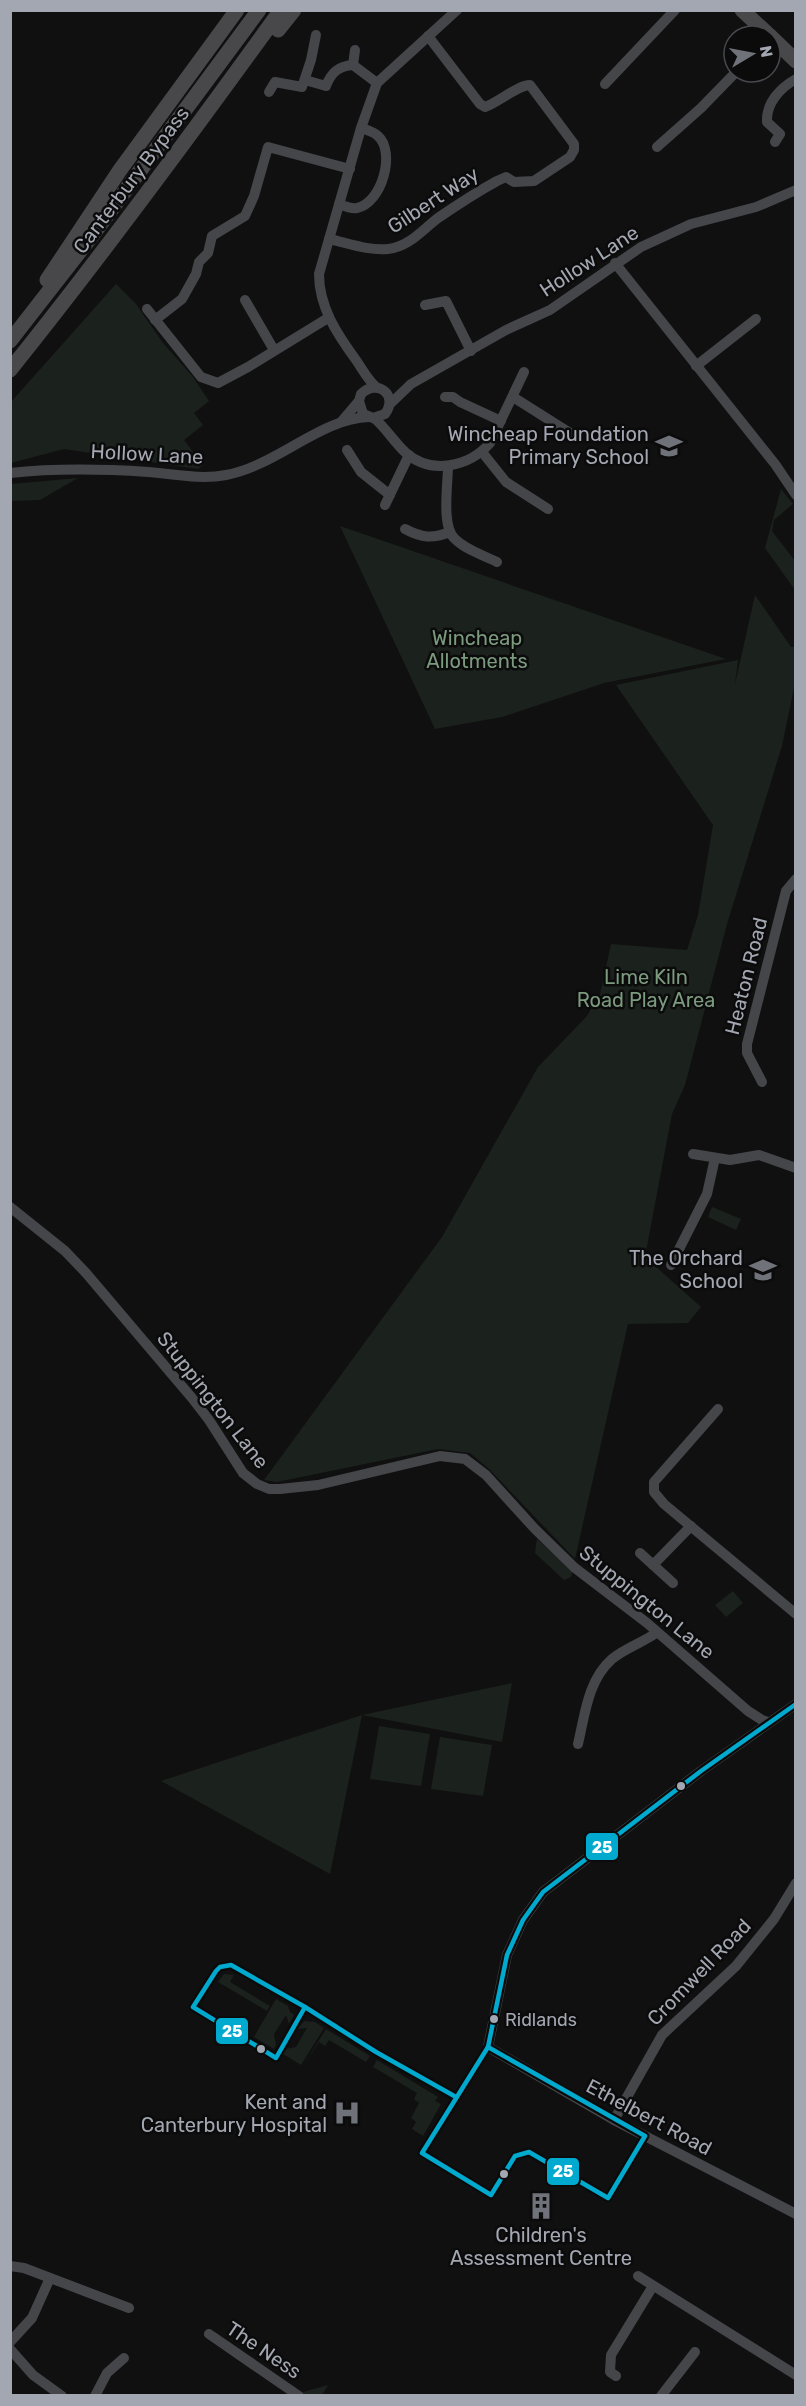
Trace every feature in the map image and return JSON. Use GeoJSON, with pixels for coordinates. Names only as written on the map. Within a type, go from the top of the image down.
{"type":"FeatureCollection","features":[{"type":"Feature","properties":{"kind":"highway"},"geometry":{"type":"LineString","coordinates":[[86,232],[144,135],[237,10]]}},
{"type":"Feature","properties":{"kind":"highway","name":"Canterbury Bypass"},"geometry":{"type":"LineString","coordinates":[[10,338],[86,232],[259,10]]}},
{"type":"Feature","properties":{"kind":"highway","name":"Canterbury Bypass"},"geometry":{"type":"LineString","coordinates":[[10,370],[85,277],[281,10]]}},
{"type":"Feature","properties":{"kind":"highway"},"geometry":{"type":"LineString","coordinates":[[178,153],[294,10]]}},
{"type":"Feature","properties":{"kind":"highway"},"geometry":{"type":"LineString","coordinates":[[742,10],[756,24]]}},
{"type":"Feature","properties":{"kind":"highway"},"geometry":{"type":"LineString","coordinates":[[782,49],[795,61]]}},
{"type":"Feature","properties":{"kind":"street"},"geometry":{"type":"LineString","coordinates":[[400,446],[389,421],[388,395],[350,354],[328,318],[319,285],[319,274],[361,128],[377,83],[457,10]]}},
{"type":"Feature","properties":{"kind":"street"},"geometry":{"type":"LineString","coordinates":[[605,84],[675,10]]}},
{"type":"Feature","properties":{"kind":"street"},"geometry":{"type":"LineString","coordinates":[[269,92],[274,81],[302,87],[316,35]]}},
{"type":"Feature","properties":{"kind":"street","name":"Gilbert Way"},"geometry":{"type":"LineString","coordinates":[[329,239],[375,250],[400,246],[496,180],[506,177],[514,182],[534,181],[570,157],[574,150],[574,144],[532,87],[527,85],[520,87],[499,102],[485,107],[480,104],[428,36]]}},
{"type":"Feature","properties":{"kind":"street"},"geometry":{"type":"LineString","coordinates":[[353,65],[355,50]]}},
{"type":"Feature","properties":{"kind":"street"},"geometry":{"type":"LineString","coordinates":[[353,65],[377,83]]}},
{"type":"Feature","properties":{"kind":"street"},"geometry":{"type":"LineString","coordinates":[[305,80],[326,86],[338,69],[353,65]]}},
{"type":"Feature","properties":{"kind":"street"},"geometry":{"type":"LineString","coordinates":[[775,142],[780,134],[767,122],[766,112],[785,85],[795,79]]}},
{"type":"Feature","properties":{"kind":"street"},"geometry":{"type":"LineString","coordinates":[[657,147],[724,84]]}},
{"type":"Feature","properties":{"kind":"street"},"geometry":{"type":"LineString","coordinates":[[339,204],[356,208],[363,206],[383,180],[385,147],[378,136],[361,128]]}},
{"type":"Feature","properties":{"kind":"street"},"geometry":{"type":"LineString","coordinates":[[155,320],[182,299],[196,274],[199,262],[208,253],[212,236],[245,216],[254,196],[268,147],[350,169]]}},
{"type":"Feature","properties":{"kind":"street","name":"Hollow Lane"},"geometry":{"type":"LineString","coordinates":[[10,473],[90,469],[197,477],[226,475],[277,457],[341,422],[385,414],[389,406],[411,384],[506,330],[550,310],[615,263],[672,231],[756,207],[795,190]]}},
{"type":"Feature","properties":{"kind":"street"},"geometry":{"type":"LineString","coordinates":[[615,263],[775,464],[794,492]]}},
{"type":"Feature","properties":{"kind":"street"},"geometry":{"type":"LineString","coordinates":[[244,300],[274,350]]}},
{"type":"Feature","properties":{"kind":"street"},"geometry":{"type":"LineString","coordinates":[[425,305],[446,301],[471,351]]}},
{"type":"Feature","properties":{"kind":"street"},"geometry":{"type":"LineString","coordinates":[[147,309],[201,377],[218,383],[328,318]]}},
{"type":"Feature","properties":{"kind":"street"},"geometry":{"type":"LineString","coordinates":[[696,366],[749,324]]}},
{"type":"Feature","properties":{"kind":"street"},"geometry":{"type":"LineString","coordinates":[[350,354],[358,376],[361,411],[372,418],[409,455],[420,461],[448,466],[462,464],[482,452],[490,443],[524,372]]}},
{"type":"Feature","properties":{"kind":"street","name":"Hollow Lane"},"geometry":{"type":"LineString","coordinates":[[341,422],[368,388],[411,384]]}},
{"type":"Feature","properties":{"kind":"street"},"geometry":{"type":"LineString","coordinates":[[445,397],[453,397],[501,421]]}},
{"type":"Feature","properties":{"kind":"street"},"geometry":{"type":"LineString","coordinates":[[513,397],[570,433]]}},
{"type":"Feature","properties":{"kind":"street"},"geometry":{"type":"LineString","coordinates":[[347,450],[361,472],[388,500],[409,455]]}},
{"type":"Feature","properties":{"kind":"street"},"geometry":{"type":"LineString","coordinates":[[482,452],[506,483],[548,509]]}},
{"type":"Feature","properties":{"kind":"street"},"geometry":{"type":"LineString","coordinates":[[448,466],[447,523],[450,532],[464,545],[497,562]]}},
{"type":"Feature","properties":{"kind":"street"},"geometry":{"type":"LineString","coordinates":[[405,529],[425,538],[450,532]]}},
{"type":"Feature","properties":{"kind":"street","name":"Heaton Road"},"geometry":{"type":"LineString","coordinates":[[762,1082],[747,1053],[747,1044],[786,891],[795,879]]}},
{"type":"Feature","properties":{"kind":"street"},"geometry":{"type":"LineString","coordinates":[[693,1154],[730,1160],[759,1155],[795,1168]]}},
{"type":"Feature","properties":{"kind":"street"},"geometry":{"type":"LineString","coordinates":[[671,1265],[691,1241],[713,1175],[715,1158]]}},
{"type":"Feature","properties":{"kind":"street","name":"Stuppington Lane"},"geometry":{"type":"LineString","coordinates":[[10,1207],[65,1251],[86,1273],[192,1398],[243,1473],[257,1484],[269,1489],[280,1490],[318,1485],[440,1456],[455,1456],[474,1464],[548,1543],[570,1563],[647,1623],[748,1711],[768,1722]]}},
{"type":"Feature","properties":{"kind":"street"},"geometry":{"type":"LineString","coordinates":[[718,1409],[654,1482],[653,1487],[658,1497],[795,1614]]}},
{"type":"Feature","properties":{"kind":"street"},"geometry":{"type":"LineString","coordinates":[[653,1565],[691,1526]]}},
{"type":"Feature","properties":{"kind":"street"},"geometry":{"type":"LineString","coordinates":[[640,1553],[673,1583]]}},
{"type":"Feature","properties":{"kind":"street"},"geometry":{"type":"LineString","coordinates":[[577,1736],[592,1687],[604,1668],[619,1655],[656,1633]]}},
{"type":"Feature","properties":{"kind":"street"},"geometry":{"type":"LineString","coordinates":[[768,1722],[795,1704]]}},
{"type":"Feature","properties":{"kind":"street","name":"Ethelbert Road"},"geometry":{"type":"LineString","coordinates":[[768,1722],[543,1892],[523,1920],[507,1954],[488,2047],[614,2120],[795,2214]]}},
{"type":"Feature","properties":{"kind":"street","name":"Cromwell Road"},"geometry":{"type":"LineString","coordinates":[[614,2120],[662,2035],[736,1966],[774,1919],[795,1883]]}},
{"type":"Feature","properties":{"kind":"street"},"geometry":{"type":"LineString","coordinates":[[10,2266],[24,2268],[129,2308]]}},
{"type":"Feature","properties":{"kind":"street"},"geometry":{"type":"LineString","coordinates":[[638,2276],[795,2376]]}},
{"type":"Feature","properties":{"kind":"street"},"geometry":{"type":"LineString","coordinates":[[10,2342],[32,2318],[50,2278]]}},
{"type":"Feature","properties":{"kind":"street"},"geometry":{"type":"LineString","coordinates":[[616,2376],[610,2372],[611,2355],[652,2286]]}},
{"type":"Feature","properties":{"kind":"street","name":"The Ness"},"geometry":{"type":"LineString","coordinates":[[209,2334],[299,2396]]}},
{"type":"Feature","properties":{"kind":"street"},"geometry":{"type":"LineString","coordinates":[[10,2349],[33,2375],[62,2396]]}},
{"type":"Feature","properties":{"kind":"street"},"geometry":{"type":"LineString","coordinates":[[661,2396],[692,2365],[695,2352]]}},
{"type":"Feature","properties":{"kind":"street"},"geometry":{"type":"LineString","coordinates":[[95,2396],[107,2373],[124,2358]]}},
{"type":"Feature","properties":{"kind":"green space"},"geometry":{"type":"Polygon","coordinates":[[[116,284],[136,304],[163,343],[193,377],[209,401],[194,413],[203,425],[184,440],[203,465],[198,469],[64,449],[11,463],[11,402],[116,284]]]}},
{"type":"Feature","properties":{"kind":"green space"},"geometry":{"type":"Polygon","coordinates":[[[78,478],[40,500],[11,501],[11,484],[78,478]]]}},
{"type":"Feature","properties":{"kind":"green space"},"geometry":{"type":"Polygon","coordinates":[[[781,489],[793,504],[774,520],[772,531],[795,561],[795,590],[765,548],[781,489]]]}},
{"type":"Feature","properties":{"kind":"green space","name":"Wincheap Allotments"},"geometry":{"type":"Polygon","coordinates":[[[340,526],[726,659],[604,683],[502,717],[435,729],[340,526]]]}},
{"type":"Feature","properties":{"kind":"green space","name":"Lime Kiln Road Play Area"},"geometry":{"type":"Polygon","coordinates":[[[755,595],[791,647],[795,647],[795,683],[782,746],[727,924],[685,1085],[672,1114],[645,1257],[701,1307],[688,1323],[628,1324],[575,1559],[489,1469],[470,1453],[438,1449],[277,1482],[264,1480],[442,1237],[538,1067],[587,1016],[600,994],[611,944],[687,950],[698,915],[713,825],[616,685],[738,660],[735,684],[755,595]]]}},
{"type":"Feature","properties":{"kind":"green space"},"geometry":{"type":"Polygon","coordinates":[[[712,1207],[741,1219],[736,1230],[708,1217],[712,1207]]]}},
{"type":"Feature","properties":{"kind":"green space"},"geometry":{"type":"Polygon","coordinates":[[[537,1539],[573,1570],[571,1577],[564,1580],[535,1553],[537,1539]]]}},
{"type":"Feature","properties":{"kind":"green space"},"geometry":{"type":"Polygon","coordinates":[[[733,1591],[743,1603],[726,1617],[715,1605],[733,1591]]]}},
{"type":"Feature","properties":{"kind":"green space"},"geometry":{"type":"Polygon","coordinates":[[[512,1683],[502,1742],[362,1715],[512,1683]]]}},
{"type":"Feature","properties":{"kind":"green space"},"geometry":{"type":"Polygon","coordinates":[[[362,1715],[330,1874],[161,1781],[362,1715]]]}},
{"type":"Feature","properties":{"kind":"green space"},"geometry":{"type":"Polygon","coordinates":[[[379,1726],[430,1734],[421,1786],[370,1779],[379,1726]]]}},
{"type":"Feature","properties":{"kind":"green space"},"geometry":{"type":"Polygon","coordinates":[[[440,1737],[492,1745],[483,1796],[431,1789],[440,1737]]]}},
{"type":"Feature","properties":{"kind":"green space"},"geometry":{"type":"Polygon","coordinates":[[[224,1974],[234,1975],[230,1982],[270,2006],[267,2011],[218,1982],[224,1974]]]}},
{"type":"Feature","properties":{"kind":"green space"},"geometry":{"type":"Polygon","coordinates":[[[276,1999],[288,2006],[294,2015],[289,2024],[286,2015],[274,2034],[276,2045],[274,2049],[254,2037],[276,1999]]]}},
{"type":"Feature","properties":{"kind":"green space"},"geometry":{"type":"Polygon","coordinates":[[[304,2021],[315,2022],[324,2028],[301,2065],[283,2054],[285,2049],[296,2047],[307,2028],[298,2029],[304,2021]]]}},
{"type":"Feature","properties":{"kind":"green space"},"geometry":{"type":"Polygon","coordinates":[[[326,2029],[370,2056],[366,2062],[329,2040],[325,2046],[319,2042],[303,2066],[326,2029]]]}},
{"type":"Feature","properties":{"kind":"green space"},"geometry":{"type":"Polygon","coordinates":[[[377,2060],[438,2097],[435,2101],[441,2104],[423,2136],[412,2129],[416,2122],[411,2118],[419,2103],[414,2099],[417,2093],[373,2067],[377,2060]]]}},
{"type":"Feature","properties":{"kind":"green space"},"geometry":{"type":"Polygon","coordinates":[[[328,2385],[322,2395],[296,2394],[328,2385]]]}},
{"type":"Feature","properties":{"kind":"transit line","name":"25"},"geometry":{"type":"LineString","coordinates":[[488,2047],[507,1955],[523,1920],[543,1892],[701,1771],[796,1704]]}},
{"type":"Feature","properties":{"kind":"transit line","name":"25"},"geometry":{"type":"LineString","coordinates":[[231,1965],[305,2007],[276,2058],[193,2007],[216,1971],[220,1967],[231,1965]]}},
{"type":"Feature","properties":{"kind":"transit line","name":"25"},"geometry":{"type":"LineString","coordinates":[[305,2007],[376,2052],[456,2097]]}},
{"type":"Feature","properties":{"kind":"transit line","name":"25"},"geometry":{"type":"LineString","coordinates":[[488,2047],[645,2136],[608,2198],[529,2152],[515,2156],[491,2195],[422,2153],[488,2047]]}},
{"type":"Feature","properties":{"kind":"place","name":"Wincheap Foundation Primary School"},"geometry":{"type":"Point","coordinates":[669,446]}},
{"type":"Feature","properties":{"kind":"place","name":"The Orchard School"},"geometry":{"type":"Point","coordinates":[763,1270]}},
{"type":"Feature","properties":{"kind":"place","name":"Ridlands"},"geometry":{"type":"Point","coordinates":[494,2019]}},
{"type":"Feature","properties":{"kind":"place","name":"Kent and Canterbury Hospital"},"geometry":{"type":"Point","coordinates":[347,2113]}},
{"type":"Feature","properties":{"kind":"place","name":"Children's Assessment Centre"},"geometry":{"type":"Point","coordinates":[541,2206]}}]}
